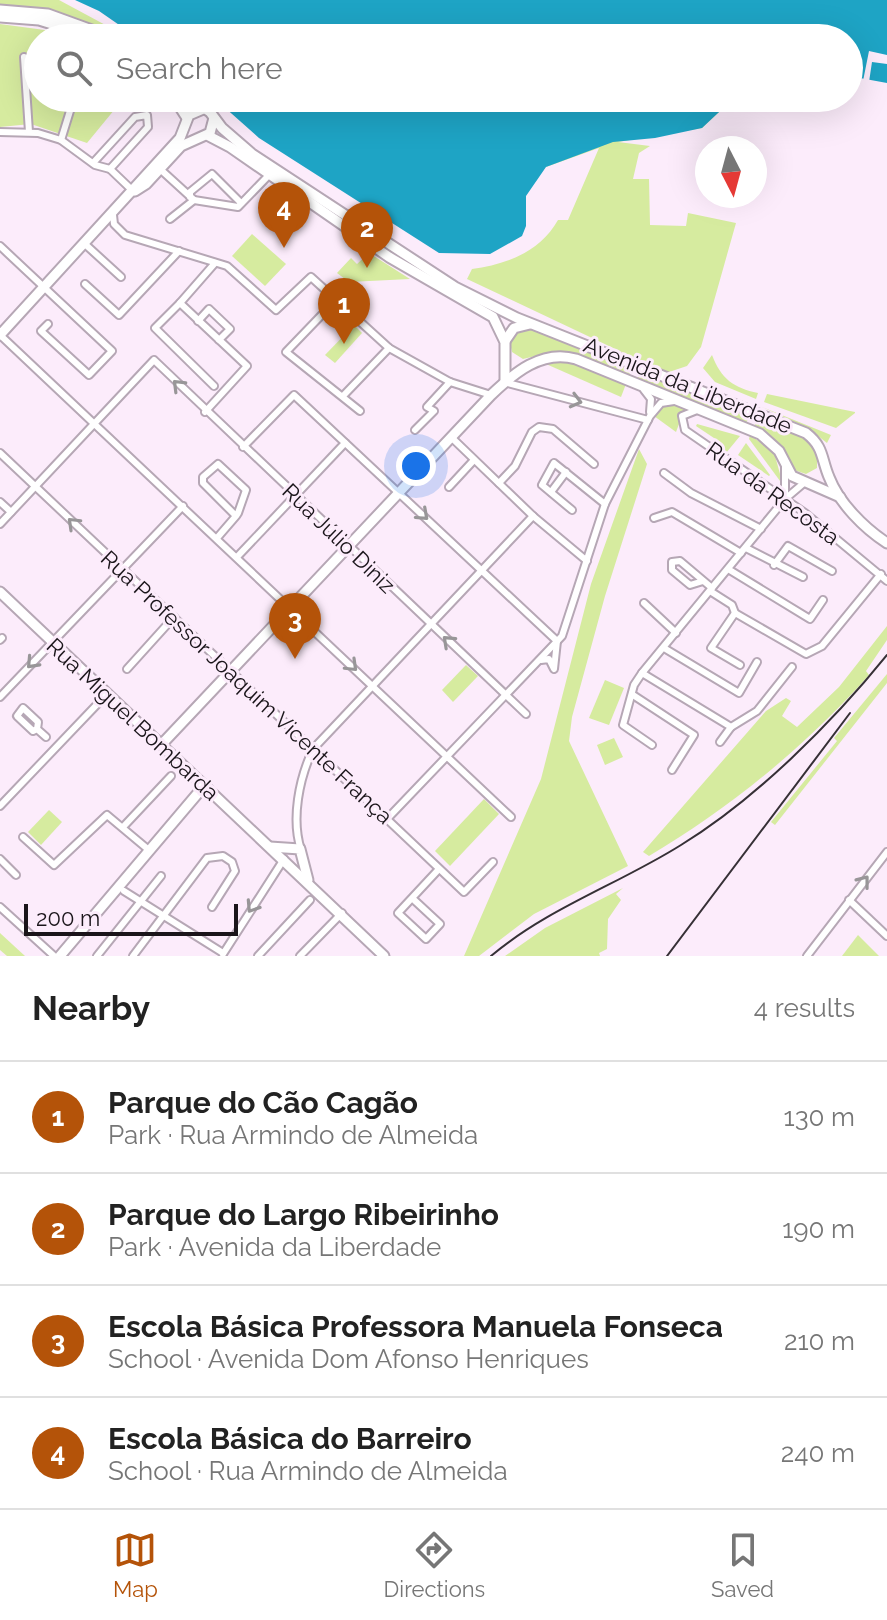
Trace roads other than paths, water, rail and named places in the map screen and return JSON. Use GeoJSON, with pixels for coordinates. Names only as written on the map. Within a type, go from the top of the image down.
{"type":"FeatureCollection","features":[{"type":"Feature","properties":{"kind":"main road"},"geometry":{"type":"LineString","coordinates":[[0,10],[48,14],[76,24]]}},
{"type":"Feature","properties":{"kind":"main road"},"geometry":{"type":"LineString","coordinates":[[0,17],[52,24]]}},
{"type":"Feature","properties":{"kind":"main road"},"geometry":{"type":"LineString","coordinates":[[182,112],[191,133],[219,140],[401,264],[493,317],[505,342],[505,381]]}},
{"type":"Feature","properties":{"kind":"main road"},"geometry":{"type":"LineString","coordinates":[[135,191],[142,179],[180,138],[193,112]]}},
{"type":"Feature","properties":{"kind":"main road"},"geometry":{"type":"LineString","coordinates":[[0,335],[181,146],[213,130],[214,118],[208,112]]}},
{"type":"Feature","properties":{"kind":"main road","name":"Avenida da Liberdade"},"geometry":{"type":"LineString","coordinates":[[214,118],[252,154],[409,259],[468,294],[796,428],[817,442],[829,478],[842,499],[862,523],[887,543]]}},
{"type":"Feature","properties":{"kind":"main road"},"geometry":{"type":"LineString","coordinates":[[505,342],[514,328],[537,324]]}},
{"type":"Feature","properties":{"kind":"main road"},"geometry":{"type":"LineString","coordinates":[[507,354],[518,365],[532,364]]}},
{"type":"Feature","properties":{"kind":"main road","name":"Avenida da Liberdade"},"geometry":{"type":"LineString","coordinates":[[532,364],[548,358],[569,357],[766,438],[779,451],[792,476],[842,499]]}},
{"type":"Feature","properties":{"kind":"main road"},"geometry":{"type":"LineString","coordinates":[[161,745],[491,395],[505,381],[532,364]]}},
{"type":"Feature","properties":{"kind":"main road"},"geometry":{"type":"LineString","coordinates":[[806,482],[821,472],[825,460]]}},
{"type":"Feature","properties":{"kind":"main road","name":"Rua Miguel Bombarda"},"geometry":{"type":"LineString","coordinates":[[0,592],[267,845],[286,856],[384,956]]}},
{"type":"Feature","properties":{"kind":"main road"},"geometry":{"type":"LineString","coordinates":[[60,956],[204,786]]}},
{"type":"Feature","properties":{"kind":"main road"},"geometry":{"type":"LineString","coordinates":[[286,856],[296,866],[302,855]]}},
{"type":"Feature","properties":{"kind":"main road"},"geometry":{"type":"LineString","coordinates":[[302,855],[308,881]]}},
{"type":"Feature","properties":{"kind":"main road","name":"Rua Miguel Bombarda"},"geometry":{"type":"LineString","coordinates":[[286,856],[302,855]]}},
{"type":"Feature","properties":{"kind":"street"},"geometry":{"type":"LineString","coordinates":[[28,112],[29,132]]}},
{"type":"Feature","properties":{"kind":"street"},"geometry":{"type":"LineString","coordinates":[[61,140],[70,112]]}},
{"type":"Feature","properties":{"kind":"street"},"geometry":{"type":"LineString","coordinates":[[93,163],[135,117],[147,115],[148,127],[110,169]]}},
{"type":"Feature","properties":{"kind":"street"},"geometry":{"type":"LineString","coordinates":[[0,132],[29,132],[61,140],[93,163],[110,169],[135,191]]}},
{"type":"Feature","properties":{"kind":"street"},"geometry":{"type":"LineString","coordinates":[[160,169],[192,199],[238,207],[268,176]]}},
{"type":"Feature","properties":{"kind":"street"},"geometry":{"type":"LineString","coordinates":[[192,199],[190,192],[212,174],[241,203]]}},
{"type":"Feature","properties":{"kind":"street"},"geometry":{"type":"LineString","coordinates":[[170,219],[192,199]]}},
{"type":"Feature","properties":{"kind":"street"},"geometry":{"type":"LineString","coordinates":[[113,215],[114,224],[125,235],[227,266],[276,310],[311,277],[389,348],[450,382],[491,395]]}},
{"type":"Feature","properties":{"kind":"street"},"geometry":{"type":"LineString","coordinates":[[86,245],[121,277]]}},
{"type":"Feature","properties":{"kind":"street"},"geometry":{"type":"LineString","coordinates":[[0,246],[112,351],[89,375],[41,331],[48,324]]}},
{"type":"Feature","properties":{"kind":"street"},"geometry":{"type":"LineString","coordinates":[[85,284],[119,315],[179,251]]}},
{"type":"Feature","properties":{"kind":"street"},"geometry":{"type":"LineString","coordinates":[[214,386],[155,328],[215,263]]}},
{"type":"Feature","properties":{"kind":"street"},"geometry":{"type":"LineString","coordinates":[[337,299],[286,352],[360,411]]}},
{"type":"Feature","properties":{"kind":"street"},"geometry":{"type":"LineString","coordinates":[[180,303],[247,366],[205,412]]}},
{"type":"Feature","properties":{"kind":"street"},"geometry":{"type":"LineString","coordinates":[[198,321],[209,309],[230,329],[219,340]]}},
{"type":"Feature","properties":{"kind":"street"},"geometry":{"type":"LineString","coordinates":[[0,335],[511,817]]}},
{"type":"Feature","properties":{"kind":"street"},"geometry":{"type":"LineString","coordinates":[[343,396],[389,348]]}},
{"type":"Feature","properties":{"kind":"street","name":"Rua Júlio Diniz"},"geometry":{"type":"LineString","coordinates":[[95,423],[154,360],[205,412],[526,714]]}},
{"type":"Feature","properties":{"kind":"street"},"geometry":{"type":"LineString","coordinates":[[505,381],[649,418]]}},
{"type":"Feature","properties":{"kind":"street"},"geometry":{"type":"LineString","coordinates":[[415,430],[434,411],[427,407],[450,382]]}},
{"type":"Feature","properties":{"kind":"street"},"geometry":{"type":"LineString","coordinates":[[641,386],[651,399],[649,418]]}},
{"type":"Feature","properties":{"kind":"street"},"geometry":{"type":"LineString","coordinates":[[243,447],[294,395],[557,641]]}},
{"type":"Feature","properties":{"kind":"street"},"geometry":{"type":"LineString","coordinates":[[387,819],[562,636],[605,504],[649,418],[661,403],[677,400]]}},
{"type":"Feature","properties":{"kind":"street","name":"Rua da Recosta"},"geometry":{"type":"LineString","coordinates":[[700,410],[684,413],[681,421],[685,430],[785,499],[887,581]]}},
{"type":"Feature","properties":{"kind":"street"},"geometry":{"type":"LineString","coordinates":[[0,524],[95,423]]}},
{"type":"Feature","properties":{"kind":"street"},"geometry":{"type":"LineString","coordinates":[[499,483],[515,466],[532,432],[539,427],[553,429],[594,464]]}},
{"type":"Feature","properties":{"kind":"street"},"geometry":{"type":"LineString","coordinates":[[451,437],[533,516],[587,561]]}},
{"type":"Feature","properties":{"kind":"street"},"geometry":{"type":"LineString","coordinates":[[237,557],[345,443]]}},
{"type":"Feature","properties":{"kind":"street","name":"Rua Professor Joaquim Vicente França"},"geometry":{"type":"LineString","coordinates":[[0,453],[464,892],[493,862]]}},
{"type":"Feature","properties":{"kind":"street"},"geometry":{"type":"LineString","coordinates":[[449,487],[474,460]]}},
{"type":"Feature","properties":{"kind":"street"},"geometry":{"type":"LineString","coordinates":[[572,510],[542,485],[554,463],[605,504]]}},
{"type":"Feature","properties":{"kind":"street"},"geometry":{"type":"LineString","coordinates":[[217,538],[236,516],[245,487],[218,464],[203,477],[203,483],[236,516]]}},
{"type":"Feature","properties":{"kind":"street"},"geometry":{"type":"LineString","coordinates":[[785,464],[785,499]]}},
{"type":"Feature","properties":{"kind":"street"},"geometry":{"type":"LineString","coordinates":[[551,492],[566,472]]}},
{"type":"Feature","properties":{"kind":"street"},"geometry":{"type":"LineString","coordinates":[[664,473],[691,493],[761,529]]}},
{"type":"Feature","properties":{"kind":"street"},"geometry":{"type":"LineString","coordinates":[[652,745],[623,725],[634,685],[785,499],[806,482]]}},
{"type":"Feature","properties":{"kind":"street"},"geometry":{"type":"LineString","coordinates":[[0,502],[11,512]]}},
{"type":"Feature","properties":{"kind":"street"},"geometry":{"type":"LineString","coordinates":[[0,697],[183,506]]}},
{"type":"Feature","properties":{"kind":"street"},"geometry":{"type":"LineString","coordinates":[[654,518],[672,512],[803,577]]}},
{"type":"Feature","properties":{"kind":"street"},"geometry":{"type":"LineString","coordinates":[[124,891],[222,954],[286,856],[296,832],[302,781],[313,749],[533,516]]}},
{"type":"Feature","properties":{"kind":"street"},"geometry":{"type":"LineString","coordinates":[[774,565],[788,546],[832,571]]}},
{"type":"Feature","properties":{"kind":"street"},"geometry":{"type":"LineString","coordinates":[[703,581],[690,585],[672,570],[672,562],[680,561],[732,605],[735,613],[806,654],[822,646],[881,574]]}},
{"type":"Feature","properties":{"kind":"street"},"geometry":{"type":"LineString","coordinates":[[728,569],[810,619],[823,600]]}},
{"type":"Feature","properties":{"kind":"street"},"geometry":{"type":"LineString","coordinates":[[644,603],[676,633]]}},
{"type":"Feature","properties":{"kind":"street"},"geometry":{"type":"LineString","coordinates":[[735,613],[711,648],[740,665]]}},
{"type":"Feature","properties":{"kind":"street"},"geometry":{"type":"LineString","coordinates":[[127,669],[174,617]]}},
{"type":"Feature","properties":{"kind":"street"},"geometry":{"type":"LineString","coordinates":[[538,660],[549,659],[554,669],[557,641]]}},
{"type":"Feature","properties":{"kind":"street"},"geometry":{"type":"LineString","coordinates":[[664,648],[739,693],[757,662]]}},
{"type":"Feature","properties":{"kind":"street"},"geometry":{"type":"LineString","coordinates":[[720,742],[731,727],[757,711],[792,667]]}},
{"type":"Feature","properties":{"kind":"street"},"geometry":{"type":"LineString","coordinates":[[642,673],[731,727]]}},
{"type":"Feature","properties":{"kind":"street"},"geometry":{"type":"LineString","coordinates":[[0,806],[107,694]]}},
{"type":"Feature","properties":{"kind":"street"},"geometry":{"type":"LineString","coordinates":[[633,695],[694,735],[672,770]]}},
{"type":"Feature","properties":{"kind":"street"},"geometry":{"type":"LineString","coordinates":[[37,729],[46,737]]}},
{"type":"Feature","properties":{"kind":"street"},"geometry":{"type":"LineString","coordinates":[[124,826],[171,776]]}},
{"type":"Feature","properties":{"kind":"street"},"geometry":{"type":"LineString","coordinates":[[23,837],[54,865],[103,815],[111,816],[150,851]]}},
{"type":"Feature","properties":{"kind":"street"},"geometry":{"type":"LineString","coordinates":[[296,832],[302,855]]}},
{"type":"Feature","properties":{"kind":"street"},"geometry":{"type":"LineString","coordinates":[[133,956],[207,858],[219,855],[232,862],[235,871],[212,907]]}},
{"type":"Feature","properties":{"kind":"street"},"geometry":{"type":"LineString","coordinates":[[807,956],[886,855]]}},
{"type":"Feature","properties":{"kind":"street"},"geometry":{"type":"LineString","coordinates":[[0,859],[16,875]]}},
{"type":"Feature","properties":{"kind":"street"},"geometry":{"type":"LineString","coordinates":[[412,898],[440,924],[426,939],[398,913],[439,869]]}},
{"type":"Feature","properties":{"kind":"street"},"geometry":{"type":"LineString","coordinates":[[97,956],[161,876]]}},
{"type":"Feature","properties":{"kind":"street"},"geometry":{"type":"LineString","coordinates":[[258,956],[310,900]]}},
{"type":"Feature","properties":{"kind":"street"},"geometry":{"type":"LineString","coordinates":[[849,900],[887,936]]}},
{"type":"Feature","properties":{"kind":"street"},"geometry":{"type":"LineString","coordinates":[[1,911],[54,956]]}},
{"type":"Feature","properties":{"kind":"street"},"geometry":{"type":"LineString","coordinates":[[300,956],[342,913]]}},
{"type":"Feature","properties":{"kind":"water"},"geometry":{"type":"Polygon","coordinates":[[[75,0],[887,0],[887,83],[863,79],[863,24],[118,24],[75,0]]]}},
{"type":"Feature","properties":{"kind":"water"},"geometry":{"type":"Polygon","coordinates":[[[230,112],[719,112],[702,128],[655,138],[613,142],[546,167],[526,196],[526,226],[522,236],[490,254],[439,253],[259,138],[230,112]]]}},
{"type":"Feature","properties":{"kind":"railway"},"geometry":{"type":"LineString","coordinates":[[491,956],[536,924],[681,845],[737,806],[818,733],[887,655]]}},
{"type":"Feature","properties":{"kind":"railway"},"geometry":{"type":"LineString","coordinates":[[667,956],[850,713]]}},
{"type":"Feature","properties":{"kind":"place","name":"Escola Básica do Barreiro"},"geometry":{"type":"Point","coordinates":[284,248]}},
{"type":"Feature","properties":{"kind":"place","name":"Parque do Largo Ribeirinho"},"geometry":{"type":"Point","coordinates":[367,268]}},
{"type":"Feature","properties":{"kind":"place","name":"Parque do Cão Cagão"},"geometry":{"type":"Point","coordinates":[344,344]}},
{"type":"Feature","properties":{"kind":"place","name":"Escola Básica Professora Manuela Fonseca"},"geometry":{"type":"Point","coordinates":[295,659]}}]}
